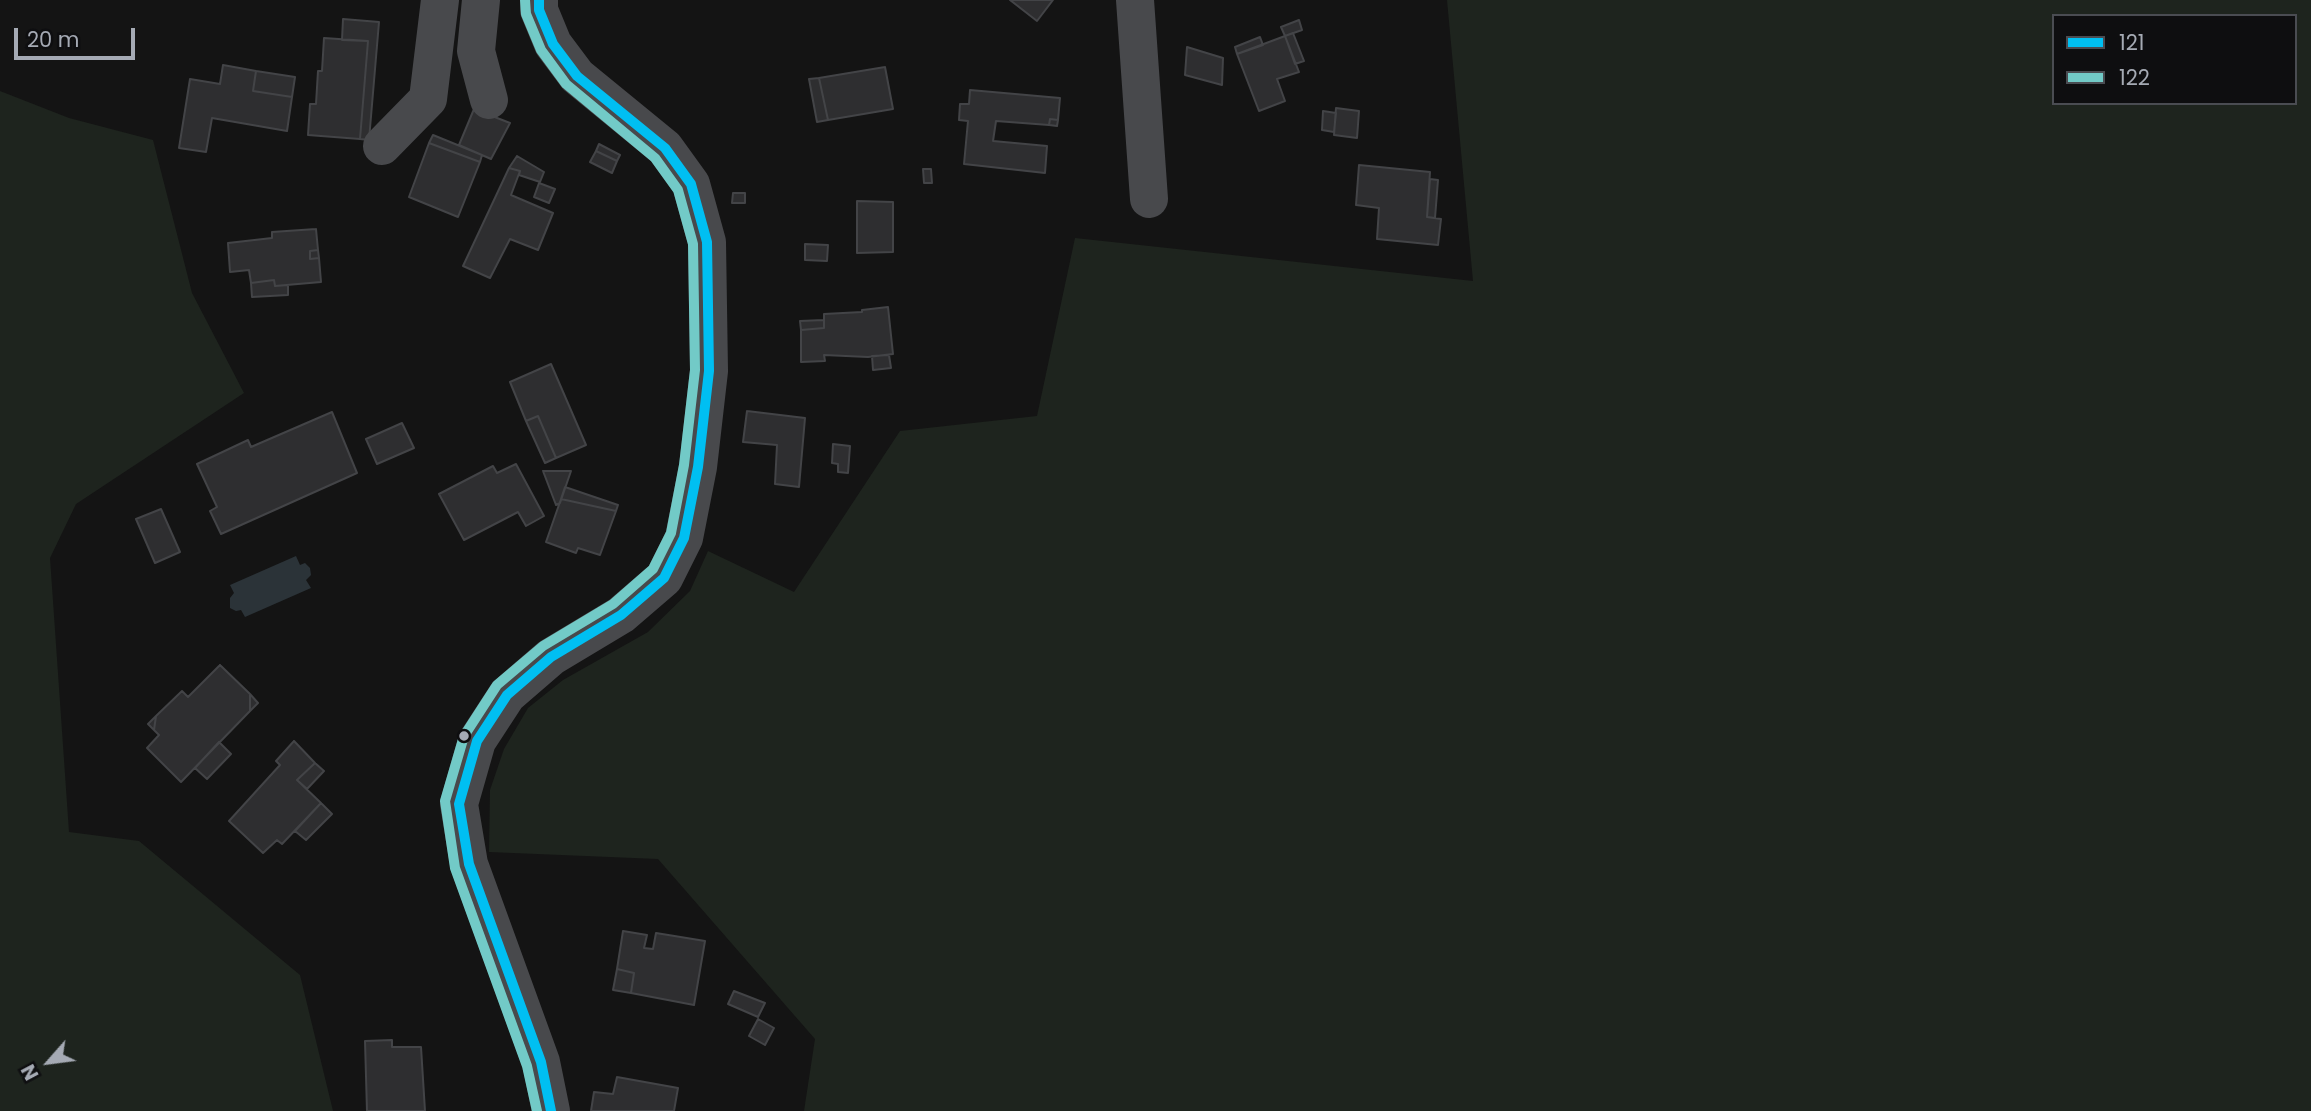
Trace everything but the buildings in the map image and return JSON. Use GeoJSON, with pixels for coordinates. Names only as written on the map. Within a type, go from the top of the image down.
{"type":"FeatureCollection","features":[{"type":"Feature","properties":{"kind":"street"},"geometry":{"type":"LineString","coordinates":[[382,146],[428,99],[440,0]]}},
{"type":"Feature","properties":{"kind":"street"},"geometry":{"type":"LineString","coordinates":[[481,0],[476,51],[488,100]]}},
{"type":"Feature","properties":{"kind":"street"},"geometry":{"type":"LineString","coordinates":[[539,0],[539,10],[553,44],[576,76],[665,148],[691,184],[707,242],[709,371],[698,467],[684,538],[664,578],[621,615],[551,657],[507,695],[477,741],[459,804],[469,864],[541,1062],[551,1111]]}},
{"type":"Feature","properties":{"kind":"street"},"geometry":{"type":"LineString","coordinates":[[1135,0],[1149,199]]}},
{"type":"Feature","properties":{"kind":"shaded area"},"geometry":{"type":"Polygon","coordinates":[[[1447,0],[2311,0],[2311,1111],[804,1111],[815,1039],[658,859],[489,852],[490,790],[504,749],[528,708],[563,680],[648,632],[690,591],[708,551],[794,592],[900,431],[1037,416],[1075,238],[1473,281],[1447,0]]]}},
{"type":"Feature","properties":{"kind":"shaded area"},"geometry":{"type":"Polygon","coordinates":[[[0,91],[69,118],[153,140],[192,293],[244,393],[76,504],[50,558],[69,832],[139,841],[300,975],[333,1111],[0,1111],[0,91]]]}},
{"type":"Feature","properties":{"kind":"shaded area"},"geometry":{"type":"Polygon","coordinates":[[[296,556],[300,565],[305,563],[310,568],[311,575],[306,580],[311,588],[245,617],[241,610],[230,608],[230,598],[234,593],[230,585],[296,556]]]}},
{"type":"Feature","properties":{"kind":"transit line","name":"122"},"geometry":{"type":"LineString","coordinates":[[525,0],[526,14],[541,50],[566,84],[655,158],[678,190],[693,244],[695,370],[684,465],[671,533],[653,569],[613,604],[543,646],[497,685],[464,736],[445,801],[455,868],[527,1066],[537,1111]]}},
{"type":"Feature","properties":{"kind":"transit line","name":"121"},"geometry":{"type":"LineString","coordinates":[[539,0],[539,10],[553,44],[577,76],[665,148],[691,184],[707,242],[709,371],[698,467],[684,538],[664,578],[621,615],[551,657],[507,695],[477,741],[459,804],[469,864],[541,1062],[551,1111]]}}]}
